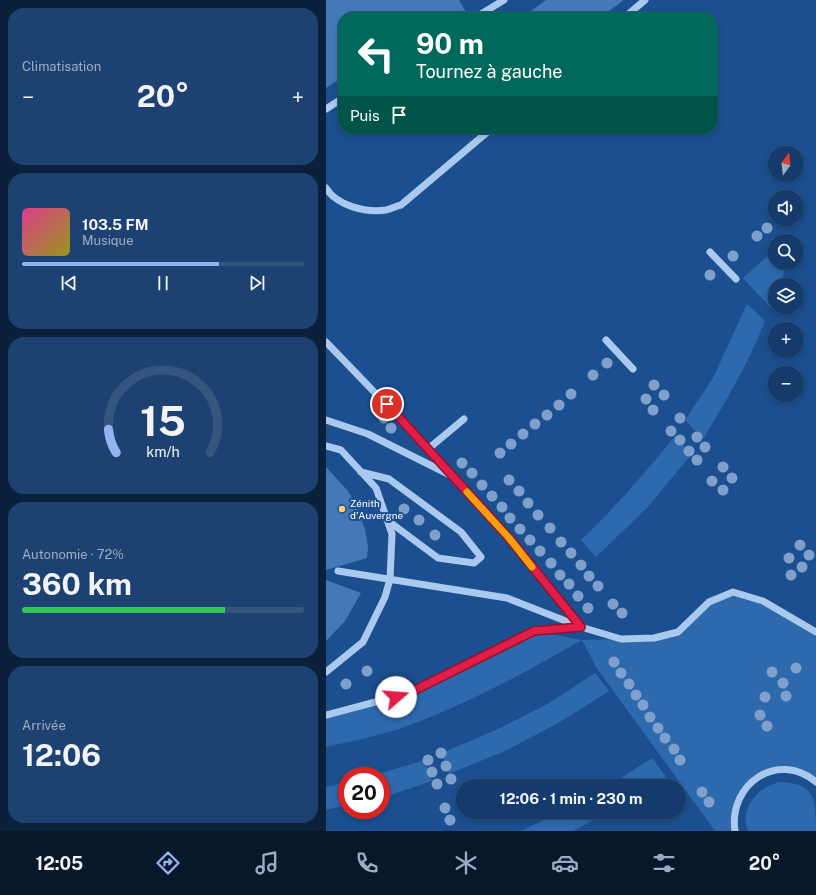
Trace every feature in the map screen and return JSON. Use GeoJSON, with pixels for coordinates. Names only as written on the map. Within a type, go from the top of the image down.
{"type":"FeatureCollection","features":[{"type":"Feature","properties":{"kind":"lane"},"geometry":{"type":"LineString","coordinates":[[484,12],[504,0]]}},
{"type":"Feature","properties":{"kind":"lane"},"geometry":{"type":"LineString","coordinates":[[631,12],[645,0]]}},
{"type":"Feature","properties":{"kind":"lane"},"geometry":{"type":"LineString","coordinates":[[326,109],[338,101]]}},
{"type":"Feature","properties":{"kind":"lane"},"geometry":{"type":"LineString","coordinates":[[326,188],[345,204],[366,210],[387,210],[401,205],[486,134]]}},
{"type":"Feature","properties":{"kind":"lane"},"geometry":{"type":"LineString","coordinates":[[710,252],[736,279]]}},
{"type":"Feature","properties":{"kind":"lane"},"geometry":{"type":"LineString","coordinates":[[606,340],[633,369]]}},
{"type":"Feature","properties":{"kind":"lane"},"geometry":{"type":"LineString","coordinates":[[326,342],[428,449],[509,538],[581,627]]}},
{"type":"Feature","properties":{"kind":"lane"},"geometry":{"type":"LineString","coordinates":[[428,449],[464,419]]}},
{"type":"Feature","properties":{"kind":"lane"},"geometry":{"type":"LineString","coordinates":[[326,420],[368,434],[452,476]]}},
{"type":"Feature","properties":{"kind":"lane"},"geometry":{"type":"LineString","coordinates":[[326,446],[341,450],[376,488],[392,534],[390,579],[385,597],[362,642],[326,672]]}},
{"type":"Feature","properties":{"kind":"lane"},"geometry":{"type":"LineString","coordinates":[[361,472],[389,479],[461,532],[481,557],[474,563],[438,558],[387,520]]}},
{"type":"Feature","properties":{"kind":"lane"},"geometry":{"type":"LineString","coordinates":[[338,571],[506,598],[581,627],[621,639],[654,638],[678,632],[709,602],[733,592],[763,601],[816,632]]}},
{"type":"Feature","properties":{"kind":"lane"},"geometry":{"type":"LineString","coordinates":[[326,715],[409,693],[534,631],[581,627]]}},
{"type":"Feature","properties":{"kind":"lane"},"geometry":{"type":"LineString","coordinates":[[735,831],[734,814],[738,798],[748,784],[761,775],[777,770],[793,770],[809,776],[816,782]]}},
{"type":"Feature","properties":{"kind":"shaded area"},"geometry":{"type":"Polygon","coordinates":[[[768,255],[768,270],[785,270],[782,278],[768,278],[768,305],[743,278],[768,255]]]}},
{"type":"Feature","properties":{"kind":"shaded area"},"geometry":{"type":"Polygon","coordinates":[[[747,304],[765,321],[759,337],[729,396],[703,439],[685,420],[713,378],[747,304]]]}},
{"type":"Feature","properties":{"kind":"shaded area"},"geometry":{"type":"Polygon","coordinates":[[[675,436],[691,455],[648,507],[596,557],[581,540],[630,490],[675,436]]]}},
{"type":"Feature","properties":{"kind":"shaded area"},"geometry":{"type":"Polygon","coordinates":[[[733,592],[763,601],[816,632],[816,782],[793,770],[761,775],[738,798],[735,831],[715,831],[686,791],[686,779],[677,779],[596,667],[582,640],[654,638],[678,632],[709,602],[733,592]]]}},
{"type":"Feature","properties":{"kind":"shaded area"},"geometry":{"type":"Polygon","coordinates":[[[535,631],[582,640],[504,683],[411,725],[363,739],[326,747],[326,715],[409,693],[535,631]]]}},
{"type":"Feature","properties":{"kind":"shaded area"},"geometry":{"type":"Polygon","coordinates":[[[595,673],[609,691],[560,722],[505,751],[449,774],[442,753],[498,729],[549,703],[595,673]]]}},
{"type":"Feature","properties":{"kind":"shaded area"},"geometry":{"type":"Polygon","coordinates":[[[652,758],[666,777],[663,779],[619,779],[652,758]]]}},
{"type":"Feature","properties":{"kind":"shaded area"},"geometry":{"type":"Polygon","coordinates":[[[425,760],[432,781],[390,795],[390,771],[425,760]]]}},
{"type":"Feature","properties":{"kind":"shaded area"},"geometry":{"type":"Polygon","coordinates":[[[779,782],[791,783],[800,786],[807,790],[811,795],[814,802],[816,831],[748,831],[746,814],[752,800],[764,789],[779,782]]]}},
{"type":"Feature","properties":{"kind":"shaded area"},"geometry":{"type":"Polygon","coordinates":[[[338,784],[338,807],[326,810],[326,787],[338,784]]]}},
{"type":"Feature","properties":{"kind":"shaded area"},"geometry":{"type":"Polygon","coordinates":[[[546,819],[596,819],[573,831],[521,831],[546,819]]]}},
{"type":"Feature","properties":{"kind":"building"},"geometry":{"type":"Polygon","coordinates":[[[326,0],[459,0],[466,12],[338,12],[338,80],[326,88],[326,0]]]}},
{"type":"Feature","properties":{"kind":"building"},"geometry":{"type":"Polygon","coordinates":[[[546,0],[624,0],[608,12],[530,12],[546,0]]]}},
{"type":"Feature","properties":{"kind":"building","name":"Zénith d'Auvergne"},"geometry":{"type":"Polygon","coordinates":[[[326,467],[348,491],[355,503],[365,529],[368,547],[367,558],[326,570],[326,467]]]}},
{"type":"Feature","properties":{"kind":"building"},"geometry":{"type":"Polygon","coordinates":[[[326,580],[361,593],[345,621],[326,641],[326,580]]]}},
{"type":"Feature","properties":{"kind":"slow traffic"},"geometry":{"type":"LineString","coordinates":[[467,492],[509,538],[532,567]]}},
{"type":"Feature","properties":{"kind":"place","name":"Zénith d'Auvergne"},"geometry":{"type":"Point","coordinates":[342,509]}},
{"type":"Feature","properties":{"kind":"route"},"geometry":{"type":"LineString","coordinates":[[387,404],[509,538],[581,627],[534,631],[503,648],[409,693],[396,697]]}}]}
